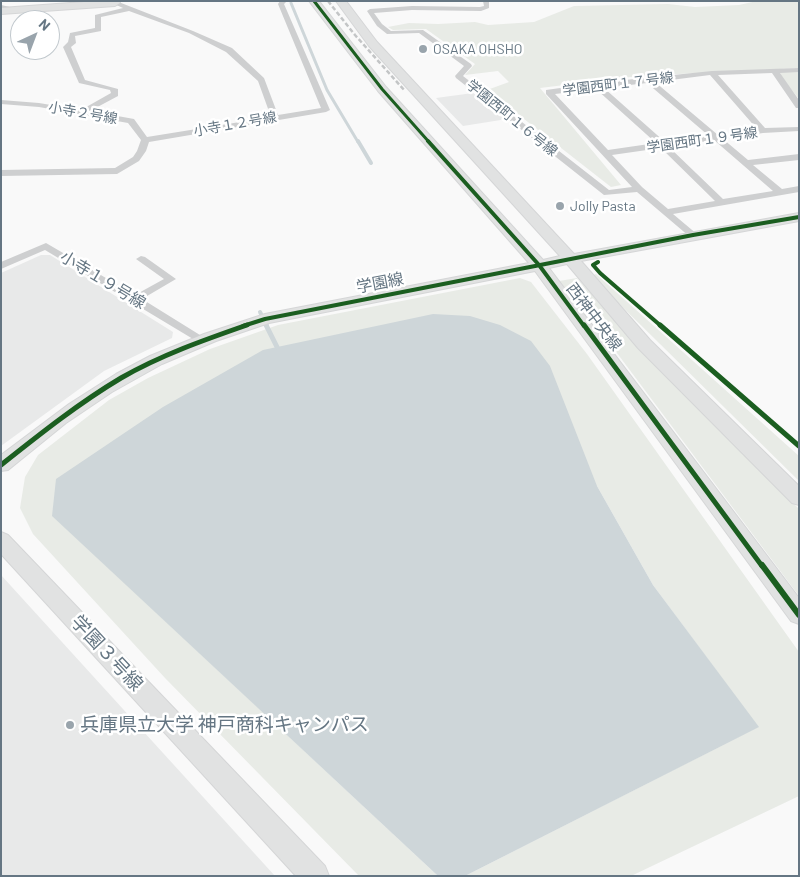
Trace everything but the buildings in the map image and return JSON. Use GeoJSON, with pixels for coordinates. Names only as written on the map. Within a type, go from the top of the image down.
{"type":"FeatureCollection","features":[{"type":"Feature","properties":{"kind":"street","name":"小寺１２号線"},"geometry":{"type":"LineString","coordinates":[[145,140],[326,110],[281,4],[284,1]]}},
{"type":"Feature","properties":{"kind":"street"},"geometry":{"type":"LineString","coordinates":[[306,1],[322,26],[355,63],[382,89]]}},
{"type":"Feature","properties":{"kind":"street","name":"西神中央線"},"geometry":{"type":"LineString","coordinates":[[314,1],[382,89],[539,265],[799,615]]}},
{"type":"Feature","properties":{"kind":"street","name":"西神中央線"},"geometry":{"type":"LineString","coordinates":[[341,1],[360,27],[395,68],[571,259],[644,344],[799,498]]}},
{"type":"Feature","properties":{"kind":"street"},"geometry":{"type":"LineString","coordinates":[[351,1],[395,68]]}},
{"type":"Feature","properties":{"kind":"street"},"geometry":{"type":"LineString","coordinates":[[413,4],[481,9],[487,7],[486,1]]}},
{"type":"Feature","properties":{"kind":"street"},"geometry":{"type":"LineString","coordinates":[[1,11],[115,3],[127,5],[229,50],[261,80],[275,117]]}},
{"type":"Feature","properties":{"kind":"street","name":"学園西町１６号線"},"geometry":{"type":"LineString","coordinates":[[413,4],[370,12],[389,33],[420,31],[468,66],[459,76],[607,193],[639,189]]}},
{"type":"Feature","properties":{"kind":"street"},"geometry":{"type":"LineString","coordinates":[[83,112],[115,94],[114,88],[82,81],[67,47],[72,43],[72,34],[98,30],[98,16],[127,5]]}},
{"type":"Feature","properties":{"kind":"street"},"geometry":{"type":"LineString","coordinates":[[1,7],[16,9]]}},
{"type":"Feature","properties":{"kind":"street"},"geometry":{"type":"LineString","coordinates":[[774,70],[799,106]]}},
{"type":"Feature","properties":{"kind":"street","name":"学園西町１７号線"},"geometry":{"type":"LineString","coordinates":[[693,235],[639,189],[549,92],[596,85],[712,73],[799,70]]}},
{"type":"Feature","properties":{"kind":"street"},"geometry":{"type":"LineString","coordinates":[[712,73],[763,131]]}},
{"type":"Feature","properties":{"kind":"street"},"geometry":{"type":"LineString","coordinates":[[648,80],[780,192]]}},
{"type":"Feature","properties":{"kind":"street"},"geometry":{"type":"LineString","coordinates":[[596,85],[664,146],[721,202]]}},
{"type":"Feature","properties":{"kind":"street","name":"小寺２号線"},"geometry":{"type":"LineString","coordinates":[[1,102],[39,105],[132,121],[145,140]]}},
{"type":"Feature","properties":{"kind":"street","name":"学園西町１９号線"},"geometry":{"type":"LineString","coordinates":[[606,153],[763,131],[799,130]]}},
{"type":"Feature","properties":{"kind":"street"},"geometry":{"type":"LineString","coordinates":[[1,173],[117,170],[134,163],[143,152],[145,140]]}},
{"type":"Feature","properties":{"kind":"street"},"geometry":{"type":"LineString","coordinates":[[746,163],[799,157]]}},
{"type":"Feature","properties":{"kind":"street"},"geometry":{"type":"LineString","coordinates":[[666,212],[799,189]]}},
{"type":"Feature","properties":{"kind":"street","name":"学園線"},"geometry":{"type":"LineString","coordinates":[[1,465],[65,415],[122,378],[202,340],[265,319],[693,235],[799,217]]}},
{"type":"Feature","properties":{"kind":"street","name":"小寺１９号線"},"geometry":{"type":"LineString","coordinates":[[1,266],[46,246],[202,340]]}},
{"type":"Feature","properties":{"kind":"street"},"geometry":{"type":"LineString","coordinates":[[135,299],[172,279],[142,259]]}},
{"type":"Feature","properties":{"kind":"street","name":"学園３号線"},"geometry":{"type":"LineString","coordinates":[[1,540],[315,876]]}},
{"type":"Feature","properties":{"kind":"shaded area"},"geometry":{"type":"Polygon","coordinates":[[[757,1],[799,1],[799,68],[639,76],[540,88],[621,185],[611,187],[487,90],[509,82],[498,71],[465,75],[475,64],[426,29],[393,30],[388,27],[409,23],[475,22],[488,25],[534,22],[574,6],[668,4],[695,7],[739,5],[757,1]]]}},
{"type":"Feature","properties":{"kind":"shaded area"},"geometry":{"type":"Polygon","coordinates":[[[783,72],[799,72],[799,99],[779,74],[783,72]]]}},
{"type":"Feature","properties":{"kind":"shaded area"},"geometry":{"type":"Polygon","coordinates":[[[473,93],[507,119],[463,126],[436,98],[473,93]]]}},
{"type":"Feature","properties":{"kind":"shaded area"},"geometry":{"type":"Polygon","coordinates":[[[41,255],[50,255],[173,332],[172,338],[104,371],[1,446],[1,273],[41,255]]]}},
{"type":"Feature","properties":{"kind":"shaded area"},"geometry":{"type":"Polygon","coordinates":[[[596,274],[799,456],[799,481],[591,276],[596,274]]]}},
{"type":"Feature","properties":{"kind":"shaded area"},"geometry":{"type":"Polygon","coordinates":[[[520,278],[531,282],[587,354],[799,652],[799,796],[631,876],[465,876],[758,727],[653,585],[597,486],[53,516],[438,876],[359,876],[165,678],[33,534],[20,508],[25,477],[38,455],[109,400],[148,378],[210,349],[278,325],[520,278]]]}},
{"type":"Feature","properties":{"kind":"shaded area"},"geometry":{"type":"Polygon","coordinates":[[[577,278],[656,365],[799,509],[799,596],[587,313],[559,281],[577,278]]]}},
{"type":"Feature","properties":{"kind":"shaded area"},"geometry":{"type":"Polygon","coordinates":[[[433,314],[470,316],[500,325],[531,341],[550,366],[597,486],[653,585],[759,727],[465,876],[438,876],[52,516],[56,479],[163,407],[263,350],[433,314]]]}},
{"type":"Feature","properties":{"kind":"shaded area","name":"兵庫県立大学 神戸商科キャンパス"},"geometry":{"type":"Polygon","coordinates":[[[1,575],[275,876],[1,876],[1,575]]]}},
{"type":"Feature","properties":{"kind":"waterway"},"geometry":{"type":"LineString","coordinates":[[291,3],[327,90],[358,142]]}},
{"type":"Feature","properties":{"kind":"waterway"},"geometry":{"type":"LineString","coordinates":[[358,141],[371,163]]}},
{"type":"Feature","properties":{"kind":"waterway"},"geometry":{"type":"LineString","coordinates":[[260,312],[267,326]]}},
{"type":"Feature","properties":{"kind":"waterway"},"geometry":{"type":"LineString","coordinates":[[266,325],[277,347]]}},
{"type":"Feature","properties":{"kind":"railway"},"geometry":{"type":"LineString","coordinates":[[328,1],[355,35],[405,91]]}},
{"type":"Feature","properties":{"kind":"cycle path"},"geometry":{"type":"LineString","coordinates":[[314,1],[382,89],[539,265],[799,615]]}},
{"type":"Feature","properties":{"kind":"cycle path"},"geometry":{"type":"LineString","coordinates":[[1,465],[75,408],[122,378],[174,352],[265,319],[693,235],[799,217]]}},
{"type":"Feature","properties":{"kind":"cycle path"},"geometry":{"type":"LineString","coordinates":[[598,262],[593,265],[600,273],[799,446]]}},
{"type":"Feature","properties":{"kind":"place","name":"OSAKA OHSHO"},"geometry":{"type":"Point","coordinates":[423,49]}},
{"type":"Feature","properties":{"kind":"place","name":"Jolly Pasta"},"geometry":{"type":"Point","coordinates":[560,206]}},
{"type":"Feature","properties":{"kind":"place","name":"兵庫県立大学 神戸商科キャンパス"},"geometry":{"type":"Point","coordinates":[70,725]}}]}
